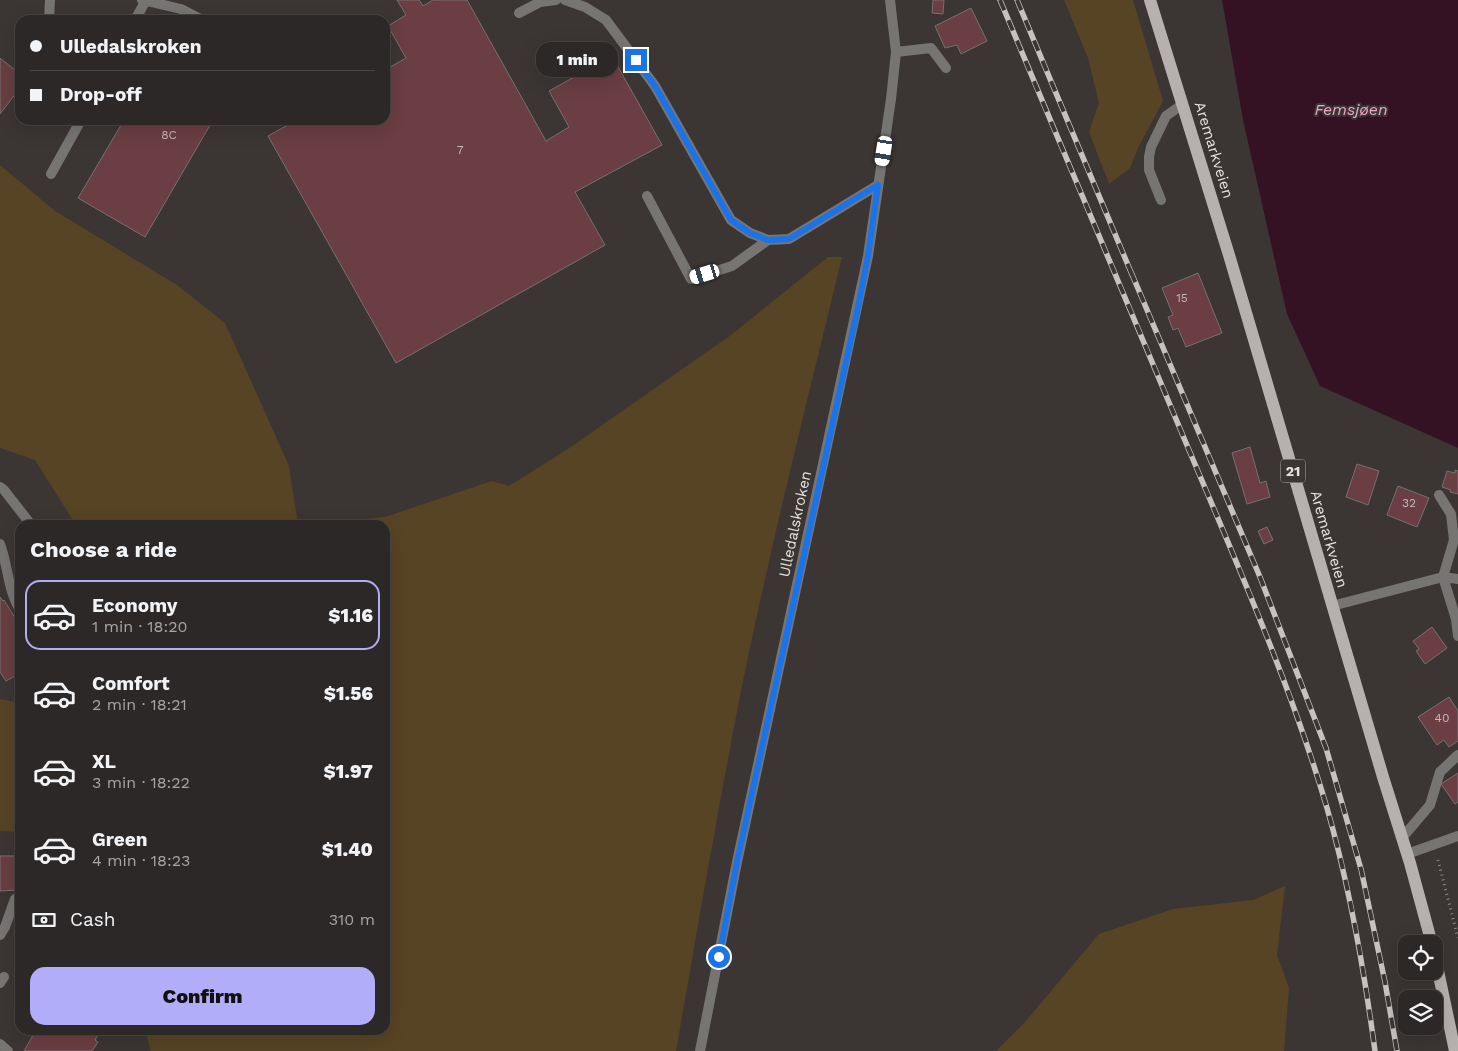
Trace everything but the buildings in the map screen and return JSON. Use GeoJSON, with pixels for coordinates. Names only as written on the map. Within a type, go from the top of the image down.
{"type":"FeatureCollection","features":[{"type":"Feature","properties":{"kind":"main road","name":"Aremarkveien"},"geometry":{"type":"LineString","coordinates":[[1150,0],[1229,254],[1430,935]]}},
{"type":"Feature","properties":{"kind":"main road"},"geometry":{"type":"LineString","coordinates":[[1440,980],[1456,1051]]}},
{"type":"Feature","properties":{"kind":"street"},"geometry":{"type":"LineString","coordinates":[[48,15],[50,0]]}},
{"type":"Feature","properties":{"kind":"street"},"geometry":{"type":"LineString","coordinates":[[519,13],[540,2],[556,0]]}},
{"type":"Feature","properties":{"kind":"street"},"geometry":{"type":"LineString","coordinates":[[566,0],[585,7],[606,20],[655,86],[731,220],[750,233],[768,240],[789,239],[878,185]]}},
{"type":"Feature","properties":{"kind":"street","name":"Ulledalskroken"},"geometry":{"type":"LineString","coordinates":[[700,1051],[737,862],[868,256],[896,52],[890,0]]}},
{"type":"Feature","properties":{"kind":"street"},"geometry":{"type":"LineString","coordinates":[[137,15],[143,1],[181,9],[192,15]]}},
{"type":"Feature","properties":{"kind":"street"},"geometry":{"type":"LineString","coordinates":[[896,52],[931,48],[946,68]]}},
{"type":"Feature","properties":{"kind":"street"},"geometry":{"type":"LineString","coordinates":[[1161,200],[1150,170],[1151,147],[1166,116],[1183,104]]}},
{"type":"Feature","properties":{"kind":"street"},"geometry":{"type":"LineString","coordinates":[[52,174],[78,125]]}},
{"type":"Feature","properties":{"kind":"street"},"geometry":{"type":"LineString","coordinates":[[647,196],[691,279],[732,266],[768,240]]}},
{"type":"Feature","properties":{"kind":"street"},"geometry":{"type":"LineString","coordinates":[[0,487],[27,520]]}},
{"type":"Feature","properties":{"kind":"street"},"geometry":{"type":"LineString","coordinates":[[1439,495],[1450,514],[1454,540],[1443,577],[1456,619],[1458,636]]}},
{"type":"Feature","properties":{"kind":"street"},"geometry":{"type":"LineString","coordinates":[[0,544],[15,602]]}},
{"type":"Feature","properties":{"kind":"street"},"geometry":{"type":"LineString","coordinates":[[1332,606],[1458,572]]}},
{"type":"Feature","properties":{"kind":"street"},"geometry":{"type":"LineString","coordinates":[[1443,577],[1458,579]]}},
{"type":"Feature","properties":{"kind":"street"},"geometry":{"type":"LineString","coordinates":[[1402,838],[1430,805],[1440,772],[1458,754]]}},
{"type":"Feature","properties":{"kind":"street"},"geometry":{"type":"LineString","coordinates":[[1407,854],[1458,836]]}},
{"type":"Feature","properties":{"kind":"street"},"geometry":{"type":"LineString","coordinates":[[0,935],[15,901]]}},
{"type":"Feature","properties":{"kind":"street"},"geometry":{"type":"LineString","coordinates":[[0,1044],[8,1051]]}},
{"type":"Feature","properties":{"kind":"path"},"geometry":{"type":"LineString","coordinates":[[1434,844],[1458,938]]}},
{"type":"Feature","properties":{"kind":"shaded area"},"geometry":{"type":"Polygon","coordinates":[[[1064,0],[1133,0],[1163,101],[1138,148],[1130,168],[1109,184],[1089,132],[1099,103],[1088,58],[1064,0]]]}},
{"type":"Feature","properties":{"kind":"shaded area"},"geometry":{"type":"Polygon","coordinates":[[[0,165],[55,211],[177,285],[225,323],[289,466],[297,520],[73,520],[35,460],[0,448],[0,165]]]}},
{"type":"Feature","properties":{"kind":"shaded area"},"geometry":{"type":"Polygon","coordinates":[[[828,257],[842,257],[762,593],[738,706],[676,1051],[151,1051],[146,1035],[390,1035],[390,520],[355,520],[385,517],[492,481],[509,486],[568,449],[731,335],[828,257]]]}},
{"type":"Feature","properties":{"kind":"shaded area"},"geometry":{"type":"Polygon","coordinates":[[[0,699],[15,702],[15,832],[0,831],[0,699]]]}},
{"type":"Feature","properties":{"kind":"shaded area"},"geometry":{"type":"Polygon","coordinates":[[[1285,886],[1277,955],[1289,988],[1284,1051],[996,1051],[1026,1021],[1099,934],[1173,909],[1253,900],[1285,886]]]}},
{"type":"Feature","properties":{"kind":"water","name":"Femsjøen"},"geometry":{"type":"Polygon","coordinates":[[[1222,0],[1458,0],[1458,448],[1320,386],[1287,314],[1243,120],[1222,0]]]}},
{"type":"Feature","properties":{"kind":"railway"},"geometry":{"type":"LineString","coordinates":[[1000,0],[1240,571],[1295,712],[1327,808],[1343,868],[1361,959],[1375,1051]]}},
{"type":"Feature","properties":{"kind":"railway"},"geometry":{"type":"LineString","coordinates":[[1017,0],[1133,277]]}},
{"type":"Feature","properties":{"kind":"railway"},"geometry":{"type":"LineString","coordinates":[[1131,272],[1260,577],[1326,748],[1361,869],[1385,982],[1397,1051]]}},
{"type":"Feature","properties":{"kind":"route"},"geometry":{"type":"LineString","coordinates":[[636,60],[655,86],[731,220],[750,233],[768,240],[789,239],[878,185],[868,256],[858,307],[737,862],[719,957]]}}]}
